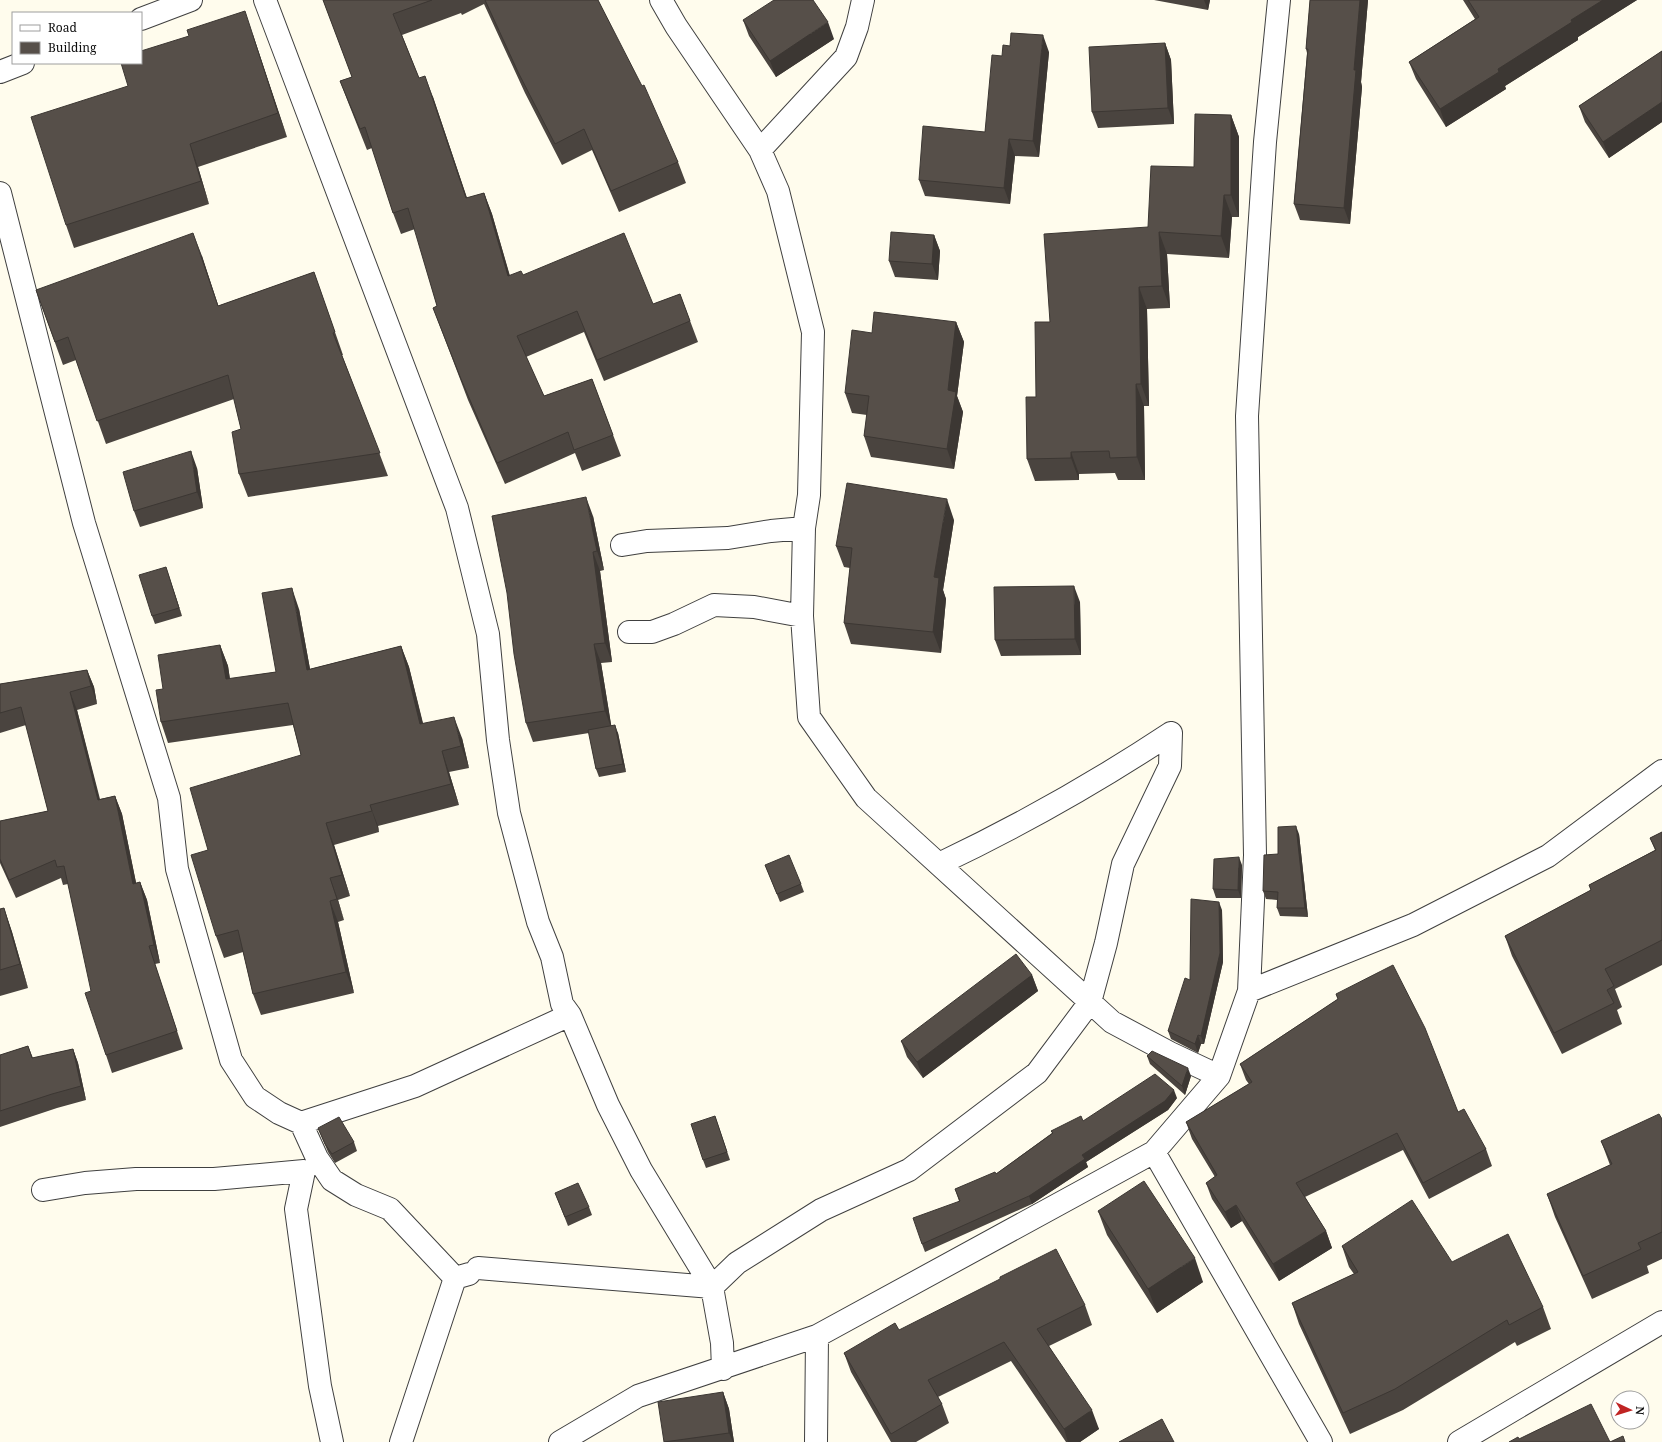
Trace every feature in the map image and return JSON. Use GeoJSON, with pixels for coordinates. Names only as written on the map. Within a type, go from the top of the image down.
{"type":"FeatureCollection","features":[{"type":"Feature","properties":{"kind":"street"},"geometry":{"type":"LineString","coordinates":[[142,19],[191,0]]}},
{"type":"Feature","properties":{"kind":"street"},"geometry":{"type":"LineString","coordinates":[[265,0],[457,508],[488,634],[498,740],[509,814],[538,922],[552,957],[562,1004],[570,1014],[608,1105],[638,1164],[712,1287],[722,1343],[722,1369]]}},
{"type":"Feature","properties":{"kind":"street"},"geometry":{"type":"LineString","coordinates":[[661,0],[676,26],[760,150],[778,191],[813,332],[809,495],[804,528],[802,616],[809,717],[866,798],[1112,1022],[1170,1053],[1220,1076]]}},
{"type":"Feature","properties":{"kind":"street"},"geometry":{"type":"LineString","coordinates":[[760,150],[846,57],[857,27],[863,0]]}},
{"type":"Feature","properties":{"kind":"street"},"geometry":{"type":"LineString","coordinates":[[560,1442],[638,1396],[817,1336],[1154,1152],[1220,1076],[1249,991],[1255,855],[1247,416],[1265,142],[1279,0]]}},
{"type":"Feature","properties":{"kind":"street"},"geometry":{"type":"LineString","coordinates":[[0,72],[20,64]]}},
{"type":"Feature","properties":{"kind":"street"},"geometry":{"type":"LineString","coordinates":[[0,193],[84,523],[169,798],[177,868],[231,1060],[255,1097],[279,1113],[301,1123],[317,1158],[332,1180],[356,1195],[390,1209],[455,1278]]}},
{"type":"Feature","properties":{"kind":"street"},"geometry":{"type":"LineString","coordinates":[[622,544],[647,541],[728,538],[771,531],[804,528]]}},
{"type":"Feature","properties":{"kind":"street"},"geometry":{"type":"LineString","coordinates":[[629,632],[652,632],[674,624],[714,605],[754,607],[802,616]]}},
{"type":"Feature","properties":{"kind":"street"},"geometry":{"type":"LineString","coordinates":[[455,1278],[482,1269],[712,1287],[737,1263],[814,1214],[909,1170],[1037,1073],[1090,1002],[1106,943],[1123,864],[1170,766],[1171,733],[1129,761],[1002,833],[939,864]]}},
{"type":"Feature","properties":{"kind":"street"},"geometry":{"type":"LineString","coordinates":[[1249,991],[1413,925],[1548,856],[1662,771]]}},
{"type":"Feature","properties":{"kind":"street"},"geometry":{"type":"LineString","coordinates":[[301,1123],[415,1086],[570,1014]]}},
{"type":"Feature","properties":{"kind":"street"},"geometry":{"type":"LineString","coordinates":[[1154,1152],[1321,1442]]}},
{"type":"Feature","properties":{"kind":"street"},"geometry":{"type":"LineString","coordinates":[[43,1190],[107,1181],[136,1179],[214,1179],[304,1171],[296,1209],[320,1386],[332,1442]]}},
{"type":"Feature","properties":{"kind":"street"},"geometry":{"type":"LineString","coordinates":[[401,1442],[455,1278]]}},
{"type":"Feature","properties":{"kind":"street"},"geometry":{"type":"LineString","coordinates":[[1459,1442],[1662,1322]]}},
{"type":"Feature","properties":{"kind":"street"},"geometry":{"type":"LineString","coordinates":[[816,1442],[817,1336]]}},
{"type":"Feature","properties":{"kind":"building"},"geometry":{"type":"Polygon","coordinates":[[[323,0],[432,0],[393,14],[419,78],[425,76],[466,198],[484,193],[508,276],[521,271],[523,275],[624,233],[653,304],[680,294],[690,321],[597,360],[577,311],[517,336],[544,396],[592,379],[613,435],[574,450],[568,432],[497,463],[461,379],[433,308],[437,306],[408,208],[393,213],[365,127],[360,129],[340,81],[352,77],[323,0]]]}},
{"type":"Feature","properties":{"kind":"building"},"geometry":{"type":"Polygon","coordinates":[[[485,0],[598,0],[642,86],[644,85],[678,162],[611,191],[584,129],[555,144],[518,72],[485,0]]]}},
{"type":"Feature","properties":{"kind":"building"},"geometry":{"type":"Polygon","coordinates":[[[774,0],[813,0],[828,22],[770,61],[743,20],[774,0]]]}},
{"type":"Feature","properties":{"kind":"building"},"geometry":{"type":"Polygon","coordinates":[[[1310,0],[1360,0],[1354,70],[1356,70],[1344,208],[1294,204],[1308,49],[1306,49],[1310,0]]]}},
{"type":"Feature","properties":{"kind":"building"},"geometry":{"type":"Polygon","coordinates":[[[1468,0],[1603,0],[1571,20],[1572,22],[1498,69],[1499,72],[1440,109],[1409,62],[1479,17],[1468,0]]]}},
{"type":"Feature","properties":{"kind":"building"},"geometry":{"type":"Polygon","coordinates":[[[245,11],[278,113],[190,144],[201,181],[66,225],[31,117],[128,86],[121,64],[142,64],[142,51],[189,36],[187,30],[245,11]]]}},
{"type":"Feature","properties":{"kind":"building"},"geometry":{"type":"Polygon","coordinates":[[[1011,33],[1043,35],[1033,141],[1009,139],[1004,188],[919,180],[923,126],[985,132],[992,55],[1002,56],[1003,45],[1010,46],[1011,33]]]}},
{"type":"Feature","properties":{"kind":"building"},"geometry":{"type":"Polygon","coordinates":[[[1165,43],[1168,108],[1092,112],[1089,47],[1165,43]]]}},
{"type":"Feature","properties":{"kind":"building"},"geometry":{"type":"Polygon","coordinates":[[[1662,51],[1662,102],[1603,142],[1579,106],[1662,51]]]}},
{"type":"Feature","properties":{"kind":"building"},"geometry":{"type":"Polygon","coordinates":[[[1195,114],[1231,115],[1231,195],[1224,195],[1221,236],[1159,232],[1162,286],[1139,287],[1141,384],[1136,384],[1137,457],[1110,458],[1109,451],[1071,452],[1071,458],[1027,459],[1026,397],[1036,397],[1035,322],[1050,322],[1044,234],[1148,227],[1151,166],[1194,167],[1195,114]]]}},
{"type":"Feature","properties":{"kind":"building"},"geometry":{"type":"Polygon","coordinates":[[[891,232],[934,235],[932,264],[889,261],[891,232]]]}},
{"type":"Feature","properties":{"kind":"building"},"geometry":{"type":"Polygon","coordinates":[[[193,233],[218,306],[314,272],[335,332],[333,333],[380,453],[239,474],[232,432],[241,429],[228,375],[97,421],[68,337],[55,342],[36,290],[193,233]]]}},
{"type":"Feature","properties":{"kind":"building"},"geometry":{"type":"Polygon","coordinates":[[[874,312],[956,322],[948,390],[956,392],[947,449],[864,436],[869,396],[845,393],[852,330],[872,333],[874,312]]]}},
{"type":"Feature","properties":{"kind":"building"},"geometry":{"type":"Polygon","coordinates":[[[191,451],[197,492],[134,511],[123,472],[191,451]]]}},
{"type":"Feature","properties":{"kind":"building"},"geometry":{"type":"Polygon","coordinates":[[[847,483],[947,499],[934,577],[939,578],[933,632],[844,623],[852,548],[836,546],[847,483]]]}},
{"type":"Feature","properties":{"kind":"building"},"geometry":{"type":"Polygon","coordinates":[[[586,497],[597,551],[593,552],[605,643],[594,644],[605,711],[526,723],[514,654],[507,593],[492,516],[586,497]]]}},
{"type":"Feature","properties":{"kind":"building"},"geometry":{"type":"Polygon","coordinates":[[[166,567],[179,608],[152,616],[139,575],[166,567]]]}},
{"type":"Feature","properties":{"kind":"building"},"geometry":{"type":"Polygon","coordinates":[[[1074,586],[1075,639],[995,640],[994,587],[1074,586]]]}},
{"type":"Feature","properties":{"kind":"building"},"geometry":{"type":"Polygon","coordinates":[[[292,588],[307,670],[401,646],[420,724],[454,717],[461,746],[442,751],[451,784],[370,805],[372,811],[326,823],[342,875],[330,878],[337,899],[330,901],[346,972],[253,994],[238,930],[216,936],[191,855],[208,850],[190,788],[301,755],[288,703],[161,722],[156,690],[163,689],[158,655],[220,645],[226,679],[276,672],[262,593],[292,588]]]}},
{"type":"Feature","properties":{"kind":"building"},"geometry":{"type":"Polygon","coordinates":[[[87,670],[91,686],[70,692],[98,800],[115,796],[133,884],[140,882],[154,945],[149,946],[177,1031],[106,1055],[85,993],[91,991],[64,866],[57,867],[55,860],[9,880],[0,859],[0,821],[48,811],[21,707],[0,713],[0,684],[87,670]]]}},
{"type":"Feature","properties":{"kind":"building"},"geometry":{"type":"Polygon","coordinates":[[[615,725],[623,764],[596,769],[588,730],[615,725]]]}},
{"type":"Feature","properties":{"kind":"building"},"geometry":{"type":"Polygon","coordinates":[[[1296,826],[1305,908],[1277,908],[1278,892],[1263,891],[1264,855],[1278,854],[1278,827],[1296,826]]]}},
{"type":"Feature","properties":{"kind":"building"},"geometry":{"type":"Polygon","coordinates":[[[1662,832],[1662,940],[1605,969],[1614,986],[1607,990],[1614,1003],[1554,1033],[1505,936],[1591,890],[1589,885],[1656,850],[1650,838],[1662,832]]]}},
{"type":"Feature","properties":{"kind":"building"},"geometry":{"type":"Polygon","coordinates":[[[789,855],[801,884],[777,894],[765,865],[789,855]]]}},
{"type":"Feature","properties":{"kind":"building"},"geometry":{"type":"Polygon","coordinates":[[[1239,857],[1238,890],[1213,889],[1214,859],[1239,857]]]}},
{"type":"Feature","properties":{"kind":"building"},"geometry":{"type":"Polygon","coordinates":[[[1191,899],[1219,902],[1220,953],[1201,1036],[1198,1035],[1195,1044],[1168,1031],[1185,978],[1190,980],[1191,899]]]}},
{"type":"Feature","properties":{"kind":"building"},"geometry":{"type":"Polygon","coordinates":[[[4,908],[20,964],[0,970],[0,909],[4,908]]]}},
{"type":"Feature","properties":{"kind":"building"},"geometry":{"type":"Polygon","coordinates":[[[1016,954],[1032,975],[917,1062],[901,1041],[1016,954]]]}},
{"type":"Feature","properties":{"kind":"building"},"geometry":{"type":"Polygon","coordinates":[[[1393,965],[1425,1028],[1458,1112],[1464,1109],[1486,1149],[1423,1183],[1397,1133],[1296,1183],[1326,1231],[1273,1264],[1236,1205],[1225,1212],[1206,1183],[1217,1175],[1186,1122],[1252,1082],[1240,1064],[1338,999],[1336,994],[1393,965]]]}},
{"type":"Feature","properties":{"kind":"building"},"geometry":{"type":"Polygon","coordinates":[[[28,1046],[32,1058],[73,1049],[81,1086],[0,1111],[0,1055],[28,1046]]]}},
{"type":"Feature","properties":{"kind":"building"},"geometry":{"type":"Polygon","coordinates":[[[1152,1051],[1188,1068],[1182,1086],[1147,1056],[1152,1051]]]}},
{"type":"Feature","properties":{"kind":"building"},"geometry":{"type":"Polygon","coordinates":[[[1155,1074],[1174,1090],[1165,1101],[1082,1155],[1085,1159],[1029,1196],[922,1244],[913,1218],[960,1201],[955,1189],[995,1172],[996,1174],[1053,1133],[1051,1131],[1081,1116],[1083,1121],[1155,1074]]]}},
{"type":"Feature","properties":{"kind":"building"},"geometry":{"type":"Polygon","coordinates":[[[1659,1114],[1662,1119],[1662,1232],[1638,1243],[1641,1249],[1583,1276],[1547,1194],[1612,1164],[1601,1141],[1659,1114]]]}},
{"type":"Feature","properties":{"kind":"building"},"geometry":{"type":"Polygon","coordinates":[[[715,1116],[727,1152],[703,1160],[691,1124],[715,1116]]]}},
{"type":"Feature","properties":{"kind":"building"},"geometry":{"type":"Polygon","coordinates":[[[339,1117],[354,1142],[332,1154],[325,1144],[318,1128],[339,1117]]]}},
{"type":"Feature","properties":{"kind":"building"},"geometry":{"type":"Polygon","coordinates":[[[1144,1181],[1195,1258],[1148,1289],[1098,1211],[1144,1181]]]}},
{"type":"Feature","properties":{"kind":"building"},"geometry":{"type":"Polygon","coordinates":[[[578,1183],[589,1207],[565,1217],[555,1193],[578,1183]]]}},
{"type":"Feature","properties":{"kind":"building"},"geometry":{"type":"Polygon","coordinates":[[[1412,1200],[1452,1262],[1508,1234],[1543,1307],[1509,1325],[1507,1320],[1395,1389],[1343,1413],[1292,1303],[1358,1272],[1342,1246],[1412,1200]]]}},
{"type":"Feature","properties":{"kind":"building"},"geometry":{"type":"Polygon","coordinates":[[[1056,1249],[1085,1305],[1037,1329],[1092,1410],[1064,1429],[1004,1342],[928,1380],[942,1404],[891,1434],[844,1353],[895,1323],[899,1330],[1056,1249]]]}},
{"type":"Feature","properties":{"kind":"building"},"geometry":{"type":"Polygon","coordinates":[[[723,1392],[729,1433],[664,1442],[658,1402],[723,1392]]]}},
{"type":"Feature","properties":{"kind":"building"},"geometry":{"type":"Polygon","coordinates":[[[1591,1404],[1610,1442],[1509,1442],[1518,1437],[1519,1439],[1591,1404]]]}},
{"type":"Feature","properties":{"kind":"building"},"geometry":{"type":"Polygon","coordinates":[[[1162,1419],[1174,1442],[1119,1442],[1162,1419]]]}},
{"type":"Feature","properties":{"kind":"building"},"geometry":{"type":"Polygon","coordinates":[[[1623,1436],[1625,1442],[1610,1442],[1623,1436]]]}}]}
